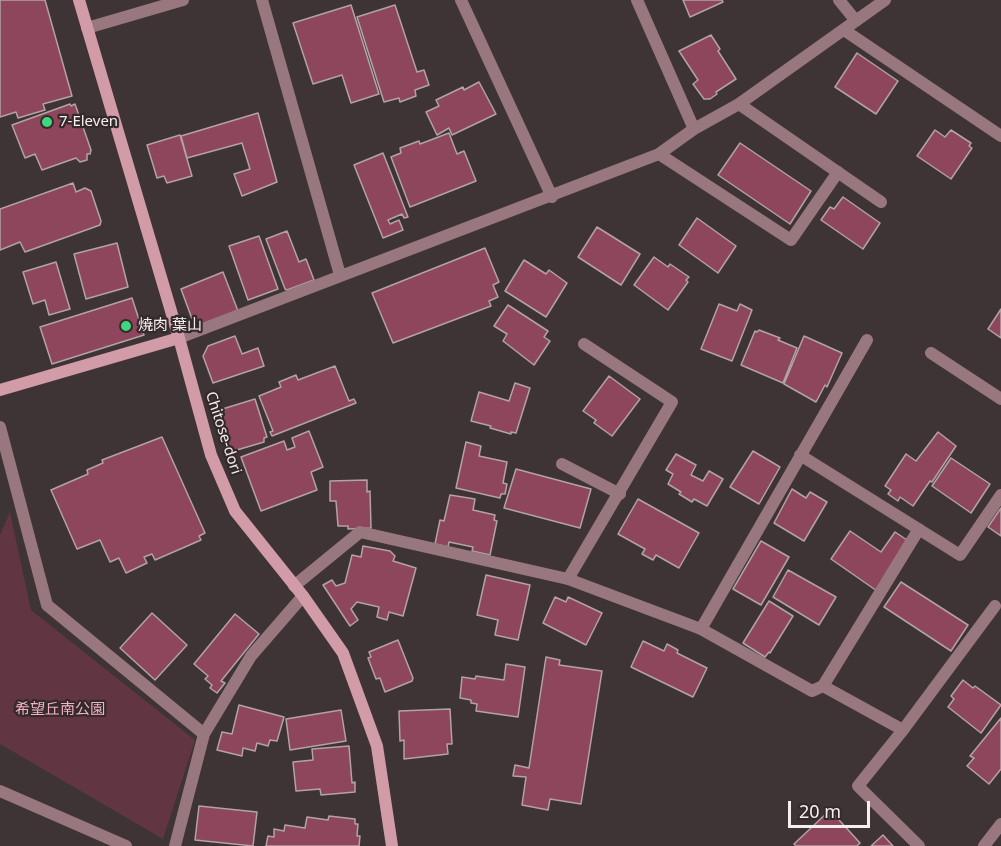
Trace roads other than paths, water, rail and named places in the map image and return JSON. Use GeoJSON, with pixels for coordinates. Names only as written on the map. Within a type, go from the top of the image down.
{"type":"FeatureCollection","features":[{"type":"Feature","properties":{"kind":"street","name":"Chitose-dori"},"geometry":{"type":"LineString","coordinates":[[79,0],[179,338],[211,455],[234,511],[303,596],[344,653],[377,746],[392,846]]}},
{"type":"Feature","properties":{"kind":"street"},"geometry":{"type":"LineString","coordinates":[[87,28],[183,0]]}},
{"type":"Feature","properties":{"kind":"street"},"geometry":{"type":"LineString","coordinates":[[262,0],[340,275]]}},
{"type":"Feature","properties":{"kind":"street"},"geometry":{"type":"LineString","coordinates":[[461,0],[552,197]]}},
{"type":"Feature","properties":{"kind":"street"},"geometry":{"type":"LineString","coordinates":[[637,0],[694,129]]}},
{"type":"Feature","properties":{"kind":"street"},"geometry":{"type":"LineString","coordinates":[[840,0],[856,21]]}},
{"type":"Feature","properties":{"kind":"street"},"geometry":{"type":"LineString","coordinates":[[0,390],[179,338],[340,275],[552,197],[659,154],[694,129],[739,104],[885,0]]}},
{"type":"Feature","properties":{"kind":"street"},"geometry":{"type":"LineString","coordinates":[[844,30],[1001,136]]}},
{"type":"Feature","properties":{"kind":"street"},"geometry":{"type":"LineString","coordinates":[[739,104],[881,201]]}},
{"type":"Feature","properties":{"kind":"street"},"geometry":{"type":"LineString","coordinates":[[659,154],[792,240],[838,172]]}},
{"type":"Feature","properties":{"kind":"street"},"geometry":{"type":"LineString","coordinates":[[701,629],[867,340]]}},
{"type":"Feature","properties":{"kind":"street"},"geometry":{"type":"LineString","coordinates":[[568,579],[672,402],[584,344]]}},
{"type":"Feature","properties":{"kind":"street"},"geometry":{"type":"LineString","coordinates":[[931,353],[1001,399]]}},
{"type":"Feature","properties":{"kind":"street"},"geometry":{"type":"LineString","coordinates":[[0,427],[47,604],[204,735]]}},
{"type":"Feature","properties":{"kind":"street"},"geometry":{"type":"LineString","coordinates":[[800,455],[960,555],[1001,495]]}},
{"type":"Feature","properties":{"kind":"street"},"geometry":{"type":"LineString","coordinates":[[562,464],[620,494]]}},
{"type":"Feature","properties":{"kind":"street"},"geometry":{"type":"LineString","coordinates":[[294,586],[360,532],[568,579],[701,629],[812,691],[823,686],[919,529]]}},
{"type":"Feature","properties":{"kind":"street"},"geometry":{"type":"LineString","coordinates":[[175,846],[204,735],[251,656],[303,596]]}},
{"type":"Feature","properties":{"kind":"street"},"geometry":{"type":"LineString","coordinates":[[919,846],[858,786],[903,730],[995,606]]}},
{"type":"Feature","properties":{"kind":"street"},"geometry":{"type":"LineString","coordinates":[[823,686],[903,730]]}},
{"type":"Feature","properties":{"kind":"street"},"geometry":{"type":"LineString","coordinates":[[0,790],[126,846]]}},
{"type":"Feature","properties":{"kind":"street"},"geometry":{"type":"LineString","coordinates":[[984,846],[1001,824]]}},
{"type":"Feature","properties":{"kind":"place","name":"7-Eleven"},"geometry":{"type":"Point","coordinates":[47,122]}},
{"type":"Feature","properties":{"kind":"place","name":"焼肉 葉山"},"geometry":{"type":"Point","coordinates":[126,326]}},
{"type":"Feature","properties":{"kind":"park label","name":"希望丘南公園"},"geometry":{"type":"Point","coordinates":[60,710]}}]}
